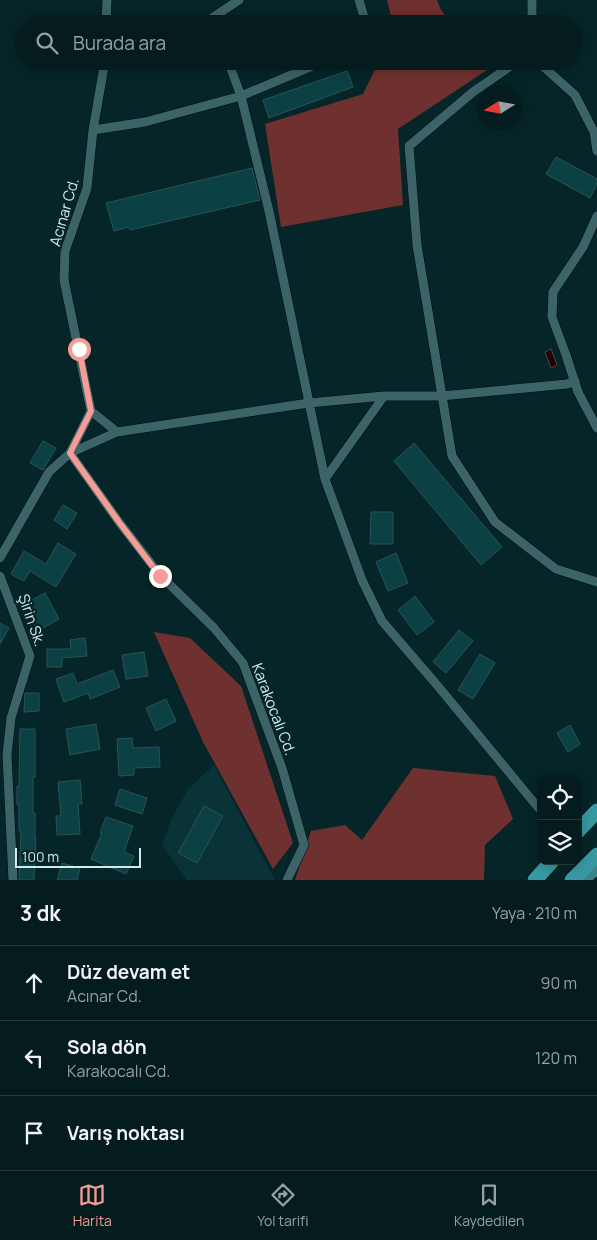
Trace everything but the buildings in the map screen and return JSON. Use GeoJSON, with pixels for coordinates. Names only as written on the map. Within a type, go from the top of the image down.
{"type":"FeatureCollection","features":[{"type":"Feature","properties":{"kind":"highway"},"geometry":{"type":"LineString","coordinates":[[582,827],[597,810]]}},
{"type":"Feature","properties":{"kind":"highway"},"geometry":{"type":"LineString","coordinates":[[572,880],[597,855]]}},
{"type":"Feature","properties":{"kind":"highway"},"geometry":{"type":"LineString","coordinates":[[535,880],[548,865]]}},
{"type":"Feature","properties":{"kind":"main road"},"geometry":{"type":"LineString","coordinates":[[581,880],[597,868]]}},
{"type":"Feature","properties":{"kind":"street"},"geometry":{"type":"LineString","coordinates":[[106,15],[107,0]]}},
{"type":"Feature","properties":{"kind":"street"},"geometry":{"type":"LineString","coordinates":[[221,15],[239,0]]}},
{"type":"Feature","properties":{"kind":"street"},"geometry":{"type":"LineString","coordinates":[[359,0],[363,15]]}},
{"type":"Feature","properties":{"kind":"street"},"geometry":{"type":"LineString","coordinates":[[532,0],[532,15]]}},
{"type":"Feature","properties":{"kind":"street","name":"Acınar Cd."},"geometry":{"type":"LineString","coordinates":[[91,411],[64,280],[66,251],[87,188],[93,130],[104,70]]}},
{"type":"Feature","properties":{"kind":"street"},"geometry":{"type":"LineString","coordinates":[[231,70],[241,96],[269,211],[325,479],[362,580],[382,621],[537,806]]}},
{"type":"Feature","properties":{"kind":"street"},"geometry":{"type":"LineString","coordinates":[[93,130],[145,122],[241,96],[303,70]]}},
{"type":"Feature","properties":{"kind":"street"},"geometry":{"type":"LineString","coordinates":[[505,70],[473,92],[409,146],[417,245],[432,325],[441,396],[452,456],[495,522],[556,569],[597,582]]}},
{"type":"Feature","properties":{"kind":"street"},"geometry":{"type":"LineString","coordinates":[[547,70],[575,95],[594,132],[597,151]]}},
{"type":"Feature","properties":{"kind":"street"},"geometry":{"type":"LineString","coordinates":[[597,216],[583,247],[553,292],[552,317],[578,392],[597,428]]}},
{"type":"Feature","properties":{"kind":"street"},"geometry":{"type":"LineString","coordinates":[[0,558],[49,472],[70,453],[117,432],[308,403],[384,396],[441,396],[567,384],[575,381]]}},
{"type":"Feature","properties":{"kind":"street"},"geometry":{"type":"LineString","coordinates":[[325,479],[384,396]]}},
{"type":"Feature","properties":{"kind":"street"},"geometry":{"type":"LineString","coordinates":[[70,453],[91,411],[117,432]]}},
{"type":"Feature","properties":{"kind":"street","name":"Karakocalı Cd."},"geometry":{"type":"LineString","coordinates":[[70,453],[160,576],[214,628],[243,663],[282,768],[304,845],[287,880]]}},
{"type":"Feature","properties":{"kind":"street","name":"Şirin Sk."},"geometry":{"type":"LineString","coordinates":[[0,576],[30,656],[11,718],[7,755],[13,880]]}},
{"type":"Feature","properties":{"kind":"shaded area"},"geometry":{"type":"Polygon","coordinates":[[[387,0],[437,0],[445,15],[391,15],[387,0]]]}},
{"type":"Feature","properties":{"kind":"shaded area"},"geometry":{"type":"Polygon","coordinates":[[[375,70],[487,70],[398,129],[403,205],[281,227],[265,124],[363,94],[375,70]]]}},
{"type":"Feature","properties":{"kind":"shaded area"},"geometry":{"type":"Polygon","coordinates":[[[551,349],[557,365],[551,368],[545,352],[551,349]]]}},
{"type":"Feature","properties":{"kind":"shaded area"},"geometry":{"type":"Polygon","coordinates":[[[154,632],[190,638],[241,686],[293,843],[273,869],[203,742],[154,632]]]}},
{"type":"Feature","properties":{"kind":"shaded area"},"geometry":{"type":"Polygon","coordinates":[[[214,765],[275,880],[187,880],[162,845],[171,820],[188,789],[214,765]]]}},
{"type":"Feature","properties":{"kind":"shaded area"},"geometry":{"type":"Polygon","coordinates":[[[413,768],[495,776],[513,819],[485,845],[484,880],[295,880],[311,831],[345,825],[362,840],[413,768]]]}},
{"type":"Feature","properties":{"kind":"route"},"geometry":{"type":"LineString","coordinates":[[79,349],[91,411],[70,453],[160,576]]}}]}
